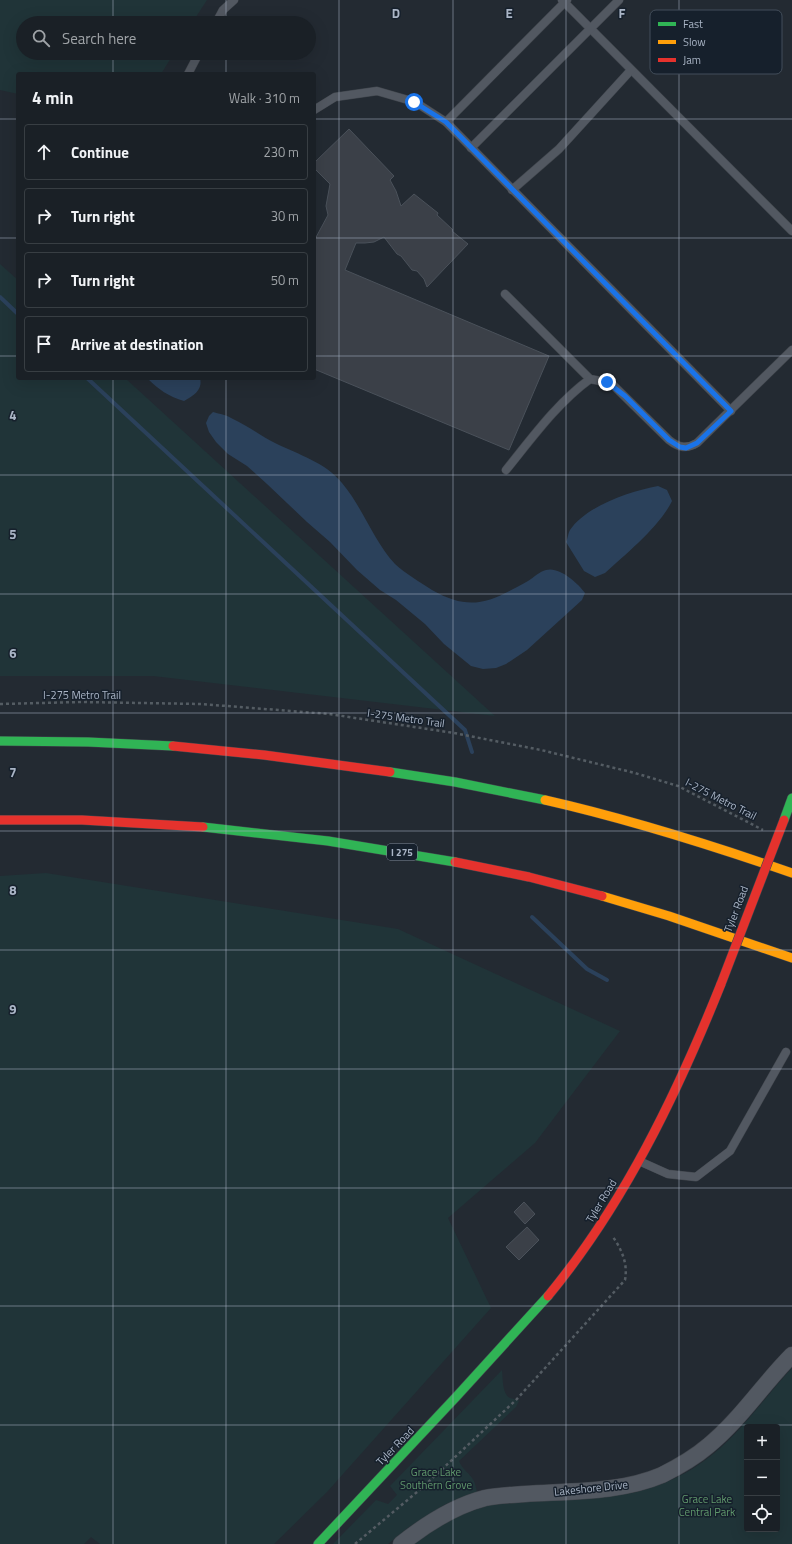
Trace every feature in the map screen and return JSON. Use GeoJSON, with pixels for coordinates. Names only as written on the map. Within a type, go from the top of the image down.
{"type":"FeatureCollection","features":[{"type":"Feature","properties":{"kind":"main road"},"geometry":{"type":"LineString","coordinates":[[0,741],[92,742],[219,749],[291,757],[401,773],[492,789],[625,820],[691,838],[792,873]]}},
{"type":"Feature","properties":{"kind":"main road","name":"Tyler Road"},"geometry":{"type":"LineString","coordinates":[[318,1544],[424,1433],[530,1318],[565,1275],[603,1221],[638,1161],[674,1094],[703,1030],[792,798]]}},
{"type":"Feature","properties":{"kind":"main road","name":"I 275"},"geometry":{"type":"LineString","coordinates":[[0,820],[168,824],[286,836],[400,851],[462,862],[597,894],[792,958]]}},
{"type":"Feature","properties":{"kind":"street","name":"Lakeshore Drive"},"geometry":{"type":"LineString","coordinates":[[401,1544],[422,1528],[445,1514],[477,1501],[499,1496],[618,1488],[641,1483],[662,1475],[686,1462],[708,1446],[730,1425],[792,1355]]}},
{"type":"Feature","properties":{"kind":"lane"},"geometry":{"type":"LineString","coordinates":[[220,16],[223,10],[234,0]]}},
{"type":"Feature","properties":{"kind":"lane"},"geometry":{"type":"LineString","coordinates":[[471,148],[619,0]]}},
{"type":"Feature","properties":{"kind":"lane"},"geometry":{"type":"LineString","coordinates":[[446,122],[564,1],[590,29],[792,231]]}},
{"type":"Feature","properties":{"kind":"lane"},"geometry":{"type":"LineString","coordinates":[[189,72],[195,60]]}},
{"type":"Feature","properties":{"kind":"lane"},"geometry":{"type":"LineString","coordinates":[[512,190],[559,149],[631,70]]}},
{"type":"Feature","properties":{"kind":"lane"},"geometry":{"type":"LineString","coordinates":[[316,109],[335,97],[377,90],[414,102],[446,122],[731,411]]}},
{"type":"Feature","properties":{"kind":"lane"},"geometry":{"type":"LineString","coordinates":[[505,294],[590,379],[611,383],[669,440],[680,447],[686,448],[697,443],[792,350]]}},
{"type":"Feature","properties":{"kind":"lane"},"geometry":{"type":"LineString","coordinates":[[506,470],[551,415],[578,388],[590,379]]}},
{"type":"Feature","properties":{"kind":"lane"},"geometry":{"type":"LineString","coordinates":[[638,1161],[668,1174],[696,1177],[730,1151],[786,1052]]}},
{"type":"Feature","properties":{"kind":"path","name":"I-275 Metro Trail"},"geometry":{"type":"LineString","coordinates":[[0,704],[81,702],[201,704],[329,714],[454,733],[635,772],[678,786],[767,831]]}},
{"type":"Feature","properties":{"kind":"path"},"geometry":{"type":"LineString","coordinates":[[355,1544],[423,1487],[516,1400],[625,1280],[627,1271],[621,1248],[603,1221]]}},
{"type":"Feature","properties":{"kind":"green space"},"geometry":{"type":"Polygon","coordinates":[[[0,0],[207,0],[197,16],[16,16],[16,60],[170,60],[162,72],[16,72],[16,94],[0,90],[0,0]]]}},
{"type":"Feature","properties":{"kind":"green space"},"geometry":{"type":"Polygon","coordinates":[[[0,264],[16,278],[16,380],[127,380],[495,716],[153,676],[0,676],[0,264]]]}},
{"type":"Feature","properties":{"kind":"green space"},"geometry":{"type":"Polygon","coordinates":[[[46,873],[398,929],[620,1031],[535,1143],[448,1218],[491,1308],[327,1492],[274,1544],[100,1544],[91,1537],[84,1544],[0,1544],[0,876],[46,873]]]}},
{"type":"Feature","properties":{"kind":"green space","name":"Grace Lake Central Park"},"geometry":{"type":"Polygon","coordinates":[[[792,1368],[792,1544],[412,1544],[430,1531],[462,1514],[490,1505],[632,1493],[670,1481],[704,1461],[728,1441],[792,1368]]]}},
{"type":"Feature","properties":{"kind":"green space","name":"Grace Lake Southern Grove"},"geometry":{"type":"Polygon","coordinates":[[[502,1370],[503,1386],[507,1396],[519,1401],[516,1407],[459,1461],[461,1466],[472,1478],[476,1486],[477,1493],[446,1504],[409,1527],[388,1544],[333,1544],[376,1500],[388,1504],[397,1495],[390,1486],[502,1370]]]}},
{"type":"Feature","properties":{"kind":"water"},"geometry":{"type":"Polygon","coordinates":[[[149,380],[200,380],[201,382],[199,389],[191,397],[184,401],[173,397],[155,386],[149,380]]]}},
{"type":"Feature","properties":{"kind":"water"},"geometry":{"type":"Polygon","coordinates":[[[213,412],[231,418],[270,440],[320,464],[328,470],[342,483],[356,503],[387,555],[408,575],[432,590],[446,597],[459,601],[470,603],[481,602],[503,594],[528,581],[541,572],[551,569],[557,570],[568,576],[578,585],[585,593],[582,600],[527,650],[506,664],[496,668],[483,669],[471,666],[444,644],[425,624],[396,600],[380,590],[357,570],[330,542],[247,466],[228,454],[216,442],[209,432],[206,423],[209,416],[213,412]]]}},
{"type":"Feature","properties":{"kind":"water"},"geometry":{"type":"Polygon","coordinates":[[[658,486],[667,490],[672,501],[667,510],[651,530],[605,573],[595,577],[584,571],[566,542],[570,530],[577,521],[610,501],[647,488],[658,486]]]}},
{"type":"Feature","properties":{"kind":"building"},"geometry":{"type":"Polygon","coordinates":[[[349,129],[394,176],[390,180],[396,191],[401,206],[414,194],[438,213],[437,215],[453,230],[452,231],[468,244],[427,287],[424,279],[417,271],[412,270],[384,237],[374,242],[356,243],[345,270],[549,356],[509,450],[316,370],[316,237],[328,215],[326,206],[330,184],[316,170],[316,161],[349,129]]]}},
{"type":"Feature","properties":{"kind":"building"},"geometry":{"type":"Polygon","coordinates":[[[524,1202],[535,1214],[525,1224],[514,1212],[524,1202]]]}},
{"type":"Feature","properties":{"kind":"building"},"geometry":{"type":"Polygon","coordinates":[[[527,1227],[539,1240],[519,1260],[506,1247],[527,1227]]]}},
{"type":"Feature","properties":{"kind":"waterway"},"geometry":{"type":"LineString","coordinates":[[0,297],[16,312]]}},
{"type":"Feature","properties":{"kind":"waterway"},"geometry":{"type":"LineString","coordinates":[[89,380],[465,730],[472,752]]}},
{"type":"Feature","properties":{"kind":"waterway"},"geometry":{"type":"LineString","coordinates":[[532,917],[587,969],[607,980]]}},
{"type":"Feature","properties":{"kind":"traffic: fast"},"geometry":{"type":"LineString","coordinates":[[0,741],[88,742],[173,746]]}},
{"type":"Feature","properties":{"kind":"traffic: fast"},"geometry":{"type":"LineString","coordinates":[[390,772],[455,782],[545,800]]}},
{"type":"Feature","properties":{"kind":"traffic: fast"},"geometry":{"type":"LineString","coordinates":[[784,820],[792,798]]}},
{"type":"Feature","properties":{"kind":"traffic: fast"},"geometry":{"type":"LineString","coordinates":[[203,827],[328,841],[455,862]]}},
{"type":"Feature","properties":{"kind":"traffic: fast"},"geometry":{"type":"LineString","coordinates":[[318,1544],[456,1397],[548,1296]]}},
{"type":"Feature","properties":{"kind":"traffic: slow"},"geometry":{"type":"LineString","coordinates":[[545,800],[608,815],[670,833],[792,873]]}},
{"type":"Feature","properties":{"kind":"traffic: slow"},"geometry":{"type":"LineString","coordinates":[[602,896],[669,916],[792,958]]}},
{"type":"Feature","properties":{"kind":"traffic: jam"},"geometry":{"type":"LineString","coordinates":[[173,746],[264,755],[390,772]]}},
{"type":"Feature","properties":{"kind":"traffic: jam"},"geometry":{"type":"LineString","coordinates":[[0,820],[82,820],[203,827]]}},
{"type":"Feature","properties":{"kind":"traffic: jam"},"geometry":{"type":"LineString","coordinates":[[721,984],[784,820]]}},
{"type":"Feature","properties":{"kind":"traffic: jam"},"geometry":{"type":"LineString","coordinates":[[455,862],[529,877],[602,896]]}},
{"type":"Feature","properties":{"kind":"traffic: jam"},"geometry":{"type":"LineString","coordinates":[[548,1296],[601,1224],[625,1186],[667,1107],[721,984]]}},
{"type":"Feature","properties":{"kind":"route"},"geometry":{"type":"LineString","coordinates":[[414,102],[446,122],[731,411],[697,443],[686,448],[680,447],[669,440],[625,396],[611,383],[607,382]]}}]}
